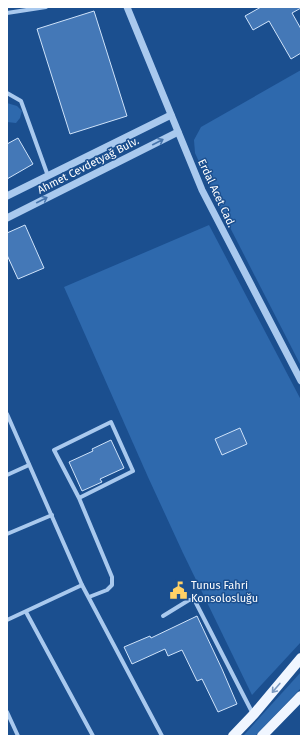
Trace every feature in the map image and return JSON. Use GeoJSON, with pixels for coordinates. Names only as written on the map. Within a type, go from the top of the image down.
{"type":"FeatureCollection","features":[{"type":"Feature","properties":{"kind":"main road"},"geometry":{"type":"LineString","coordinates":[[232,736],[254,714],[301,658]]}},
{"type":"Feature","properties":{"kind":"main road"},"geometry":{"type":"LineString","coordinates":[[262,736],[301,696]]}},
{"type":"Feature","properties":{"kind":"street"},"geometry":{"type":"LineString","coordinates":[[7,13],[46,7]]}},
{"type":"Feature","properties":{"kind":"street","name":"Erdal Acet Cad."},"geometry":{"type":"LineString","coordinates":[[128,7],[202,190],[301,381]]}},
{"type":"Feature","properties":{"kind":"street"},"geometry":{"type":"LineString","coordinates":[[7,93],[21,102],[48,176]]}},
{"type":"Feature","properties":{"kind":"street","name":"Ahmet Cevdetyağ Bulv."},"geometry":{"type":"LineString","coordinates":[[7,196],[171,115]]}},
{"type":"Feature","properties":{"kind":"street","name":"Ahmet Cevdetyağ Bulv."},"geometry":{"type":"LineString","coordinates":[[7,218],[178,132]]}},
{"type":"Feature","properties":{"kind":"street"},"geometry":{"type":"LineString","coordinates":[[7,416],[82,585],[162,736]]}},
{"type":"Feature","properties":{"kind":"street"},"geometry":{"type":"LineString","coordinates":[[79,498],[133,472],[111,422],[54,450],[79,498],[112,577],[112,585],[107,590],[89,597]]}},
{"type":"Feature","properties":{"kind":"street"},"geometry":{"type":"LineString","coordinates":[[7,475],[30,465]]}},
{"type":"Feature","properties":{"kind":"street"},"geometry":{"type":"LineString","coordinates":[[7,534],[52,516]]}},
{"type":"Feature","properties":{"kind":"street"},"geometry":{"type":"LineString","coordinates":[[7,620],[82,585]]}},
{"type":"Feature","properties":{"kind":"street"},"geometry":{"type":"LineString","coordinates":[[162,616],[190,600],[194,600],[254,714]]}},
{"type":"Feature","properties":{"kind":"street"},"geometry":{"type":"LineString","coordinates":[[26,612],[93,736]]}},
{"type":"Feature","properties":{"kind":"street"},"geometry":{"type":"LineString","coordinates":[[7,712],[18,736]]}},
{"type":"Feature","properties":{"kind":"shaded area"},"geometry":{"type":"Polygon","coordinates":[[[301,70],[301,366],[219,206],[195,153],[194,140],[201,127],[301,70]]]}},
{"type":"Feature","properties":{"kind":"shaded area"},"geometry":{"type":"Polygon","coordinates":[[[7,103],[17,106],[22,111],[20,118],[16,123],[7,122],[7,103]]]}},
{"type":"Feature","properties":{"kind":"shaded area"},"geometry":{"type":"Polygon","coordinates":[[[209,225],[301,400],[301,642],[252,695],[183,553],[64,287],[209,225]]]}},
{"type":"Feature","properties":{"kind":"shaded area"},"geometry":{"type":"Polygon","coordinates":[[[301,672],[301,688],[255,736],[243,736],[301,672]]]}},
{"type":"Feature","properties":{"kind":"building"},"geometry":{"type":"Polygon","coordinates":[[[261,7],[301,7],[292,13],[301,29],[301,53],[291,59],[269,21],[253,30],[245,16],[261,7]]]}},
{"type":"Feature","properties":{"kind":"building"},"geometry":{"type":"Polygon","coordinates":[[[94,11],[127,116],[70,134],[37,29],[94,11]]]}},
{"type":"Feature","properties":{"kind":"building"},"geometry":{"type":"Polygon","coordinates":[[[18,138],[33,164],[7,179],[7,144],[18,138]]]}},
{"type":"Feature","properties":{"kind":"building"},"geometry":{"type":"Polygon","coordinates":[[[25,225],[44,268],[18,279],[7,255],[7,233],[25,225]]]}},
{"type":"Feature","properties":{"kind":"building"},"geometry":{"type":"Polygon","coordinates":[[[240,428],[247,444],[222,455],[215,439],[240,428]]]}},
{"type":"Feature","properties":{"kind":"building"},"geometry":{"type":"Polygon","coordinates":[[[111,440],[124,468],[100,479],[102,482],[82,491],[69,462],[93,451],[92,449],[111,440]]]}},
{"type":"Feature","properties":{"kind":"building"},"geometry":{"type":"Polygon","coordinates":[[[197,616],[237,704],[218,712],[202,679],[197,681],[182,650],[168,656],[165,649],[132,664],[124,647],[150,636],[151,638],[197,616]]]}},
{"type":"Feature","properties":{"kind":"place","name":"Tunus Fahri Konsolosluğu"},"geometry":{"type":"Point","coordinates":[178,591]}}]}
